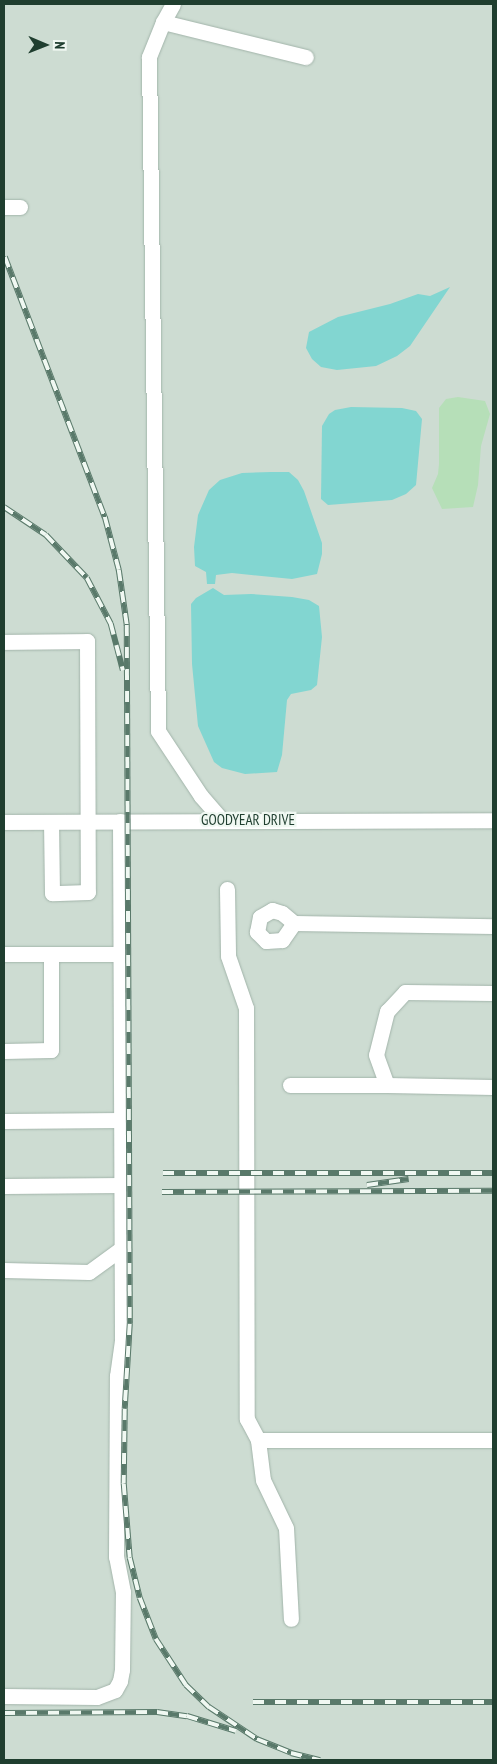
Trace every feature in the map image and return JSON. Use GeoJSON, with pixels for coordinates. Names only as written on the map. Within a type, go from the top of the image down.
{"type":"FeatureCollection","features":[{"type":"Feature","properties":{"kind":"street"},"geometry":{"type":"LineString","coordinates":[[173,4],[163,22],[149,57],[158,732],[201,796],[222,820]]}},
{"type":"Feature","properties":{"kind":"street"},"geometry":{"type":"LineString","coordinates":[[163,22],[306,57]]}},
{"type":"Feature","properties":{"kind":"street"},"geometry":{"type":"LineString","coordinates":[[4,207],[20,206]]}},
{"type":"Feature","properties":{"kind":"street"},"geometry":{"type":"LineString","coordinates":[[4,642],[87,641],[88,892],[52,893],[52,822]]}},
{"type":"Feature","properties":{"kind":"street","name":"GOODYEAR DRIVE"},"geometry":{"type":"LineString","coordinates":[[4,822],[493,820]]}},
{"type":"Feature","properties":{"kind":"street"},"geometry":{"type":"LineString","coordinates":[[4,1696],[97,1697],[115,1690],[120,1681],[122,1670],[123,1592],[116,1557],[117,1376],[122,1340],[120,821]]}},
{"type":"Feature","properties":{"kind":"street"},"geometry":{"type":"LineString","coordinates":[[227,888],[228,956],[246,1008],[247,1419],[258,1440],[263,1480],[286,1528],[291,1619]]}},
{"type":"Feature","properties":{"kind":"street"},"geometry":{"type":"LineString","coordinates":[[294,923],[493,926]]}},
{"type":"Feature","properties":{"kind":"street"},"geometry":{"type":"LineString","coordinates":[[4,954],[121,954]]}},
{"type":"Feature","properties":{"kind":"street"},"geometry":{"type":"LineString","coordinates":[[4,1051],[51,1050],[51,954]]}},
{"type":"Feature","properties":{"kind":"street"},"geometry":{"type":"LineString","coordinates":[[387,1084],[376,1055],[387,1011],[406,992],[493,993]]}},
{"type":"Feature","properties":{"kind":"street"},"geometry":{"type":"LineString","coordinates":[[290,1085],[387,1084],[493,1087]]}},
{"type":"Feature","properties":{"kind":"street"},"geometry":{"type":"LineString","coordinates":[[4,1121],[121,1120]]}},
{"type":"Feature","properties":{"kind":"street"},"geometry":{"type":"LineString","coordinates":[[4,1186],[122,1185]]}},
{"type":"Feature","properties":{"kind":"street"},"geometry":{"type":"LineString","coordinates":[[4,1270],[89,1272],[122,1248]]}},
{"type":"Feature","properties":{"kind":"street"},"geometry":{"type":"LineString","coordinates":[[258,1440],[493,1440]]}},
{"type":"Feature","properties":{"kind":"shaded area"},"geometry":{"type":"Polygon","coordinates":[[[4,4],[493,4],[493,1760],[4,1760],[4,4]]]}},
{"type":"Feature","properties":{"kind":"green space"},"geometry":{"type":"Polygon","coordinates":[[[458,397],[485,401],[490,414],[481,446],[478,485],[473,507],[442,509],[432,488],[438,474],[439,464],[439,408],[446,399],[458,397]]]}},
{"type":"Feature","properties":{"kind":"water"},"geometry":{"type":"Polygon","coordinates":[[[450,287],[410,346],[397,356],[376,366],[337,370],[321,367],[312,359],[306,348],[309,332],[338,317],[390,304],[418,294],[430,296],[450,287]]]}},
{"type":"Feature","properties":{"kind":"water"},"geometry":{"type":"Polygon","coordinates":[[[351,407],[402,408],[416,411],[422,419],[416,485],[406,494],[392,500],[328,505],[321,499],[322,426],[329,414],[335,410],[351,407]]]}},
{"type":"Feature","properties":{"kind":"water"},"geometry":{"type":"Polygon","coordinates":[[[289,472],[298,480],[304,491],[322,543],[322,554],[317,574],[292,579],[232,573],[216,575],[215,584],[207,584],[206,572],[195,566],[194,547],[198,515],[209,490],[220,480],[242,473],[289,472]]]}},
{"type":"Feature","properties":{"kind":"water"},"geometry":{"type":"Polygon","coordinates":[[[213,588],[224,595],[251,594],[292,597],[309,600],[319,606],[322,637],[317,685],[311,690],[291,694],[287,700],[282,755],[277,772],[245,774],[222,768],[214,762],[198,726],[192,664],[191,604],[196,598],[213,588]]]}},
{"type":"Feature","properties":{"kind":"railway"},"geometry":{"type":"LineString","coordinates":[[5,257],[105,517],[119,570],[127,625],[130,1324],[125,1409],[124,1484],[130,1558],[140,1598],[156,1639],[186,1685],[209,1707],[257,1739],[291,1753],[320,1760]]}},
{"type":"Feature","properties":{"kind":"railway"},"geometry":{"type":"LineString","coordinates":[[4,507],[46,535],[87,578],[111,624],[123,670]]}},
{"type":"Feature","properties":{"kind":"railway"},"geometry":{"type":"LineString","coordinates":[[163,1173],[493,1173]]}},
{"type":"Feature","properties":{"kind":"railway"},"geometry":{"type":"LineString","coordinates":[[367,1185],[409,1179]]}},
{"type":"Feature","properties":{"kind":"railway"},"geometry":{"type":"LineString","coordinates":[[162,1192],[493,1191]]}},
{"type":"Feature","properties":{"kind":"railway"},"geometry":{"type":"LineString","coordinates":[[253,1702],[493,1702]]}},
{"type":"Feature","properties":{"kind":"railway"},"geometry":{"type":"LineString","coordinates":[[4,1713],[157,1712],[187,1716],[236,1731]]}}]}
